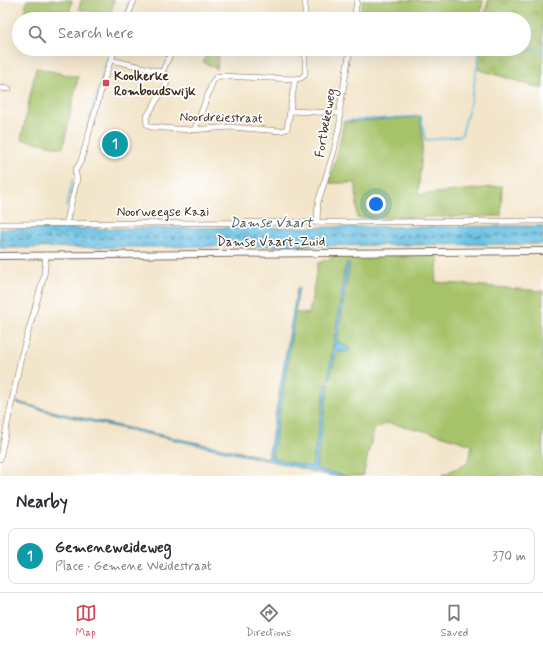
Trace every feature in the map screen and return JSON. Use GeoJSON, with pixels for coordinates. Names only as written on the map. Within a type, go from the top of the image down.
{"type":"FeatureCollection","features":[{"type":"Feature","properties":{"kind":"street"},"geometry":{"type":"LineString","coordinates":[[130,12],[134,0]]}},
{"type":"Feature","properties":{"kind":"street"},"geometry":{"type":"LineString","coordinates":[[305,0],[305,12]]}},
{"type":"Feature","properties":{"kind":"street"},"geometry":{"type":"LineString","coordinates":[[355,12],[357,0]]}},
{"type":"Feature","properties":{"kind":"street"},"geometry":{"type":"LineString","coordinates":[[66,224],[77,179],[75,171],[82,161],[113,56]]}},
{"type":"Feature","properties":{"kind":"street"},"geometry":{"type":"LineString","coordinates":[[111,60],[162,72],[170,56]]}},
{"type":"Feature","properties":{"kind":"street"},"geometry":{"type":"LineString","coordinates":[[195,129],[212,80],[218,76],[301,78],[304,75],[305,56]]}},
{"type":"Feature","properties":{"kind":"street","name":"Fortbekeweg"},"geometry":{"type":"LineString","coordinates":[[317,222],[318,202],[334,151],[349,56]]}},
{"type":"Feature","properties":{"kind":"street","name":"Noordreiestraat"},"geometry":{"type":"LineString","coordinates":[[162,72],[166,75],[167,83],[146,118],[147,124],[150,127],[195,129],[231,127],[281,131],[286,129],[290,111]]}},
{"type":"Feature","properties":{"kind":"street"},"geometry":{"type":"LineString","coordinates":[[295,79],[290,111],[340,113]]}},
{"type":"Feature","properties":{"kind":"street"},"geometry":{"type":"LineString","coordinates":[[0,88],[9,89]]}},
{"type":"Feature","properties":{"kind":"street","name":"Noorweegse Kaai"},"geometry":{"type":"LineString","coordinates":[[0,224],[543,221]]}},
{"type":"Feature","properties":{"kind":"street","name":"Damse Vaart-Zuid"},"geometry":{"type":"LineString","coordinates":[[0,256],[543,251]]}},
{"type":"Feature","properties":{"kind":"street"},"geometry":{"type":"LineString","coordinates":[[0,459],[21,357],[44,276],[46,255]]}},
{"type":"Feature","properties":{"kind":"green space"},"geometry":{"type":"Polygon","coordinates":[[[27,0],[72,0],[69,12],[24,12],[27,0]]]}},
{"type":"Feature","properties":{"kind":"green space"},"geometry":{"type":"Polygon","coordinates":[[[81,0],[114,0],[112,12],[93,12],[79,9],[81,0]]]}},
{"type":"Feature","properties":{"kind":"green space"},"geometry":{"type":"Polygon","coordinates":[[[363,0],[483,0],[481,12],[360,12],[363,0]]]}},
{"type":"Feature","properties":{"kind":"green space"},"geometry":{"type":"Polygon","coordinates":[[[488,0],[543,0],[543,89],[477,69],[479,56],[531,56],[531,12],[485,12],[488,0]]]}},
{"type":"Feature","properties":{"kind":"green space"},"geometry":{"type":"Polygon","coordinates":[[[206,56],[219,56],[217,69],[203,62],[206,56]]]}},
{"type":"Feature","properties":{"kind":"green space"},"geometry":{"type":"Polygon","coordinates":[[[36,68],[78,77],[63,148],[21,139],[36,68]]]}},
{"type":"Feature","properties":{"kind":"green space"},"geometry":{"type":"Polygon","coordinates":[[[420,117],[423,141],[418,195],[502,186],[501,216],[357,218],[356,183],[329,183],[344,122],[420,117]]]}},
{"type":"Feature","properties":{"kind":"green space"},"geometry":{"type":"Polygon","coordinates":[[[333,254],[439,254],[435,282],[543,291],[543,476],[440,476],[468,463],[472,445],[434,433],[388,423],[374,429],[363,476],[338,476],[270,459],[294,312],[309,314],[318,263],[329,259],[333,254]]]}},
{"type":"Feature","properties":{"kind":"water"},"geometry":{"type":"Polygon","coordinates":[[[543,226],[543,244],[0,248],[0,229],[543,226]]]}},
{"type":"Feature","properties":{"kind":"water"},"geometry":{"type":"Polygon","coordinates":[[[347,263],[349,263],[349,266],[337,341],[350,349],[349,351],[336,352],[330,378],[328,379],[345,268],[347,263]]]}},
{"type":"Feature","properties":{"kind":"water"},"geometry":{"type":"Polygon","coordinates":[[[297,288],[299,288],[287,365],[288,368],[286,372],[272,458],[312,466],[326,384],[329,384],[316,467],[317,469],[346,476],[332,476],[284,464],[60,415],[16,403],[18,402],[60,413],[268,458],[297,288]]]}},
{"type":"Feature","properties":{"kind":"waterway"},"geometry":{"type":"LineString","coordinates":[[126,12],[131,0]]}},
{"type":"Feature","properties":{"kind":"waterway"},"geometry":{"type":"LineString","coordinates":[[531,48],[543,52]]}},
{"type":"Feature","properties":{"kind":"waterway"},"geometry":{"type":"LineString","coordinates":[[87,127],[109,56]]}},
{"type":"Feature","properties":{"kind":"waterway"},"geometry":{"type":"LineString","coordinates":[[342,121],[421,116],[425,139],[460,136],[462,134],[472,96],[479,56]]}},
{"type":"Feature","properties":{"kind":"waterway"},"geometry":{"type":"LineString","coordinates":[[66,207],[73,180]]}},
{"type":"Feature","properties":{"kind":"ferry route"},"geometry":{"type":"LineString","coordinates":[[0,239],[543,235]]}},
{"type":"Feature","properties":{"kind":"place","name":"Koolkerke Romboudswijk"},"geometry":{"type":"Point","coordinates":[106,83]}},
{"type":"Feature","properties":{"kind":"place","name":"Gemeneweideweg"},"geometry":{"type":"Point","coordinates":[115,144]}},
{"type":"Feature","properties":{"kind":"water label","name":"Damse Vaart"},"geometry":{"type":"Point","coordinates":[271,223]}}]}
